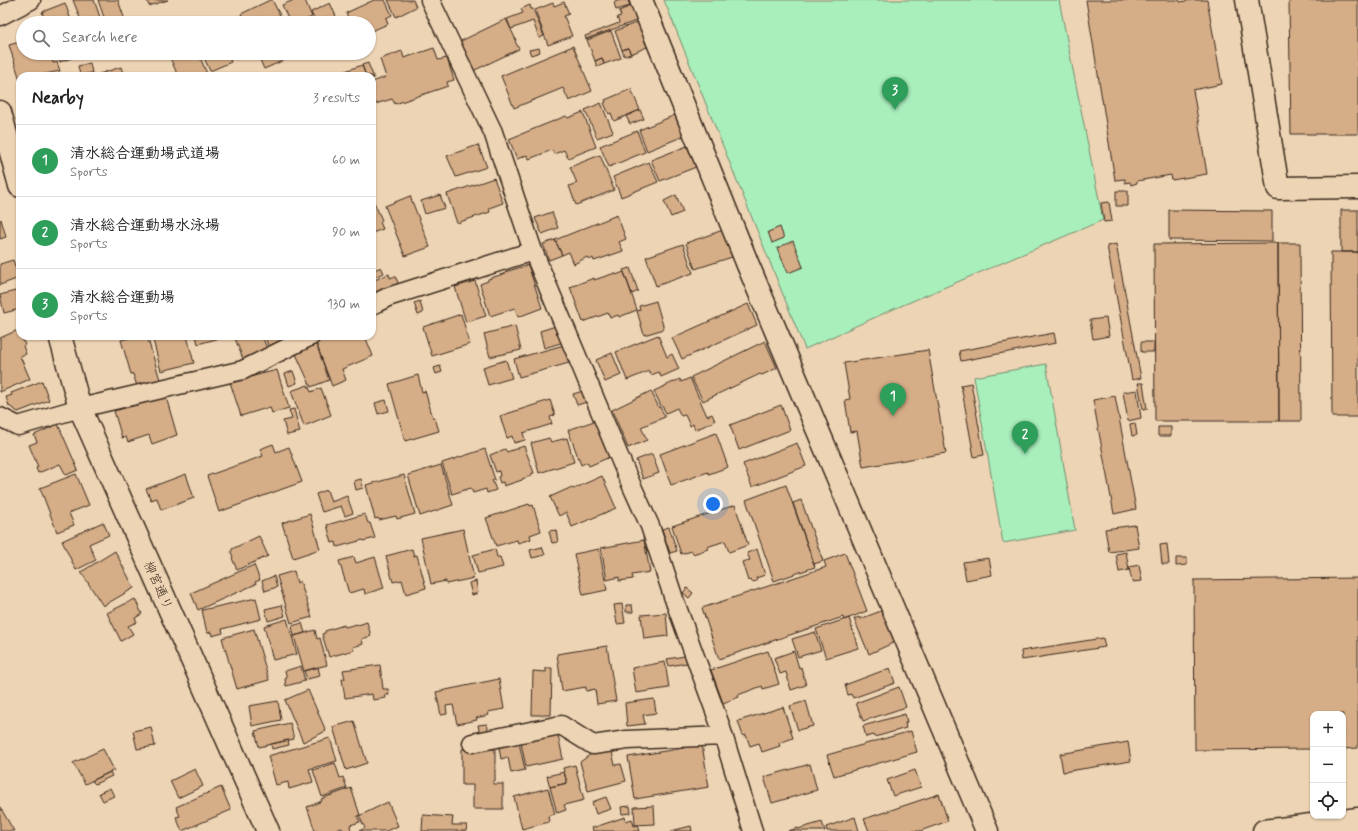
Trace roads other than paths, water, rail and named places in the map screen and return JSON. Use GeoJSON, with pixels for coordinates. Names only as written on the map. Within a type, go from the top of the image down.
{"type":"FeatureCollection","features":[{"type":"Feature","properties":{"kind":"street"},"geometry":{"type":"LineString","coordinates":[[0,16],[31,0]]}},
{"type":"Feature","properties":{"kind":"street"},"geometry":{"type":"LineString","coordinates":[[430,0],[493,132],[533,251],[626,473],[650,526],[674,599],[723,736],[753,831]]}},
{"type":"Feature","properties":{"kind":"street"},"geometry":{"type":"LineString","coordinates":[[641,0],[748,265],[987,831]]}},
{"type":"Feature","properties":{"kind":"street"},"geometry":{"type":"LineString","coordinates":[[1247,0],[1278,188],[1358,187]]}},
{"type":"Feature","properties":{"kind":"street"},"geometry":{"type":"LineString","coordinates":[[0,112],[16,171]]}},
{"type":"Feature","properties":{"kind":"street"},"geometry":{"type":"LineString","coordinates":[[376,303],[388,297],[533,251]]}},
{"type":"Feature","properties":{"kind":"street","name":"柳宮通り"},"geometry":{"type":"LineString","coordinates":[[61,340],[80,408],[268,831]]}},
{"type":"Feature","properties":{"kind":"street"},"geometry":{"type":"LineString","coordinates":[[0,417],[18,426],[80,408],[243,370],[303,340]]}},
{"type":"Feature","properties":{"kind":"street"},"geometry":{"type":"LineString","coordinates":[[472,743],[561,725],[593,745],[628,740],[723,736]]}},
{"type":"Feature","properties":{"kind":"street"},"geometry":{"type":"LineString","coordinates":[[1264,831],[1358,819]]}},
{"type":"Feature","properties":{"kind":"place","name":"清水総合運動場"},"geometry":{"type":"Point","coordinates":[895,110]}},
{"type":"Feature","properties":{"kind":"place","name":"清水総合運動場武道場"},"geometry":{"type":"Point","coordinates":[893,416]}},
{"type":"Feature","properties":{"kind":"place","name":"清水総合運動場水泳場"},"geometry":{"type":"Point","coordinates":[1025,454]}}]}
